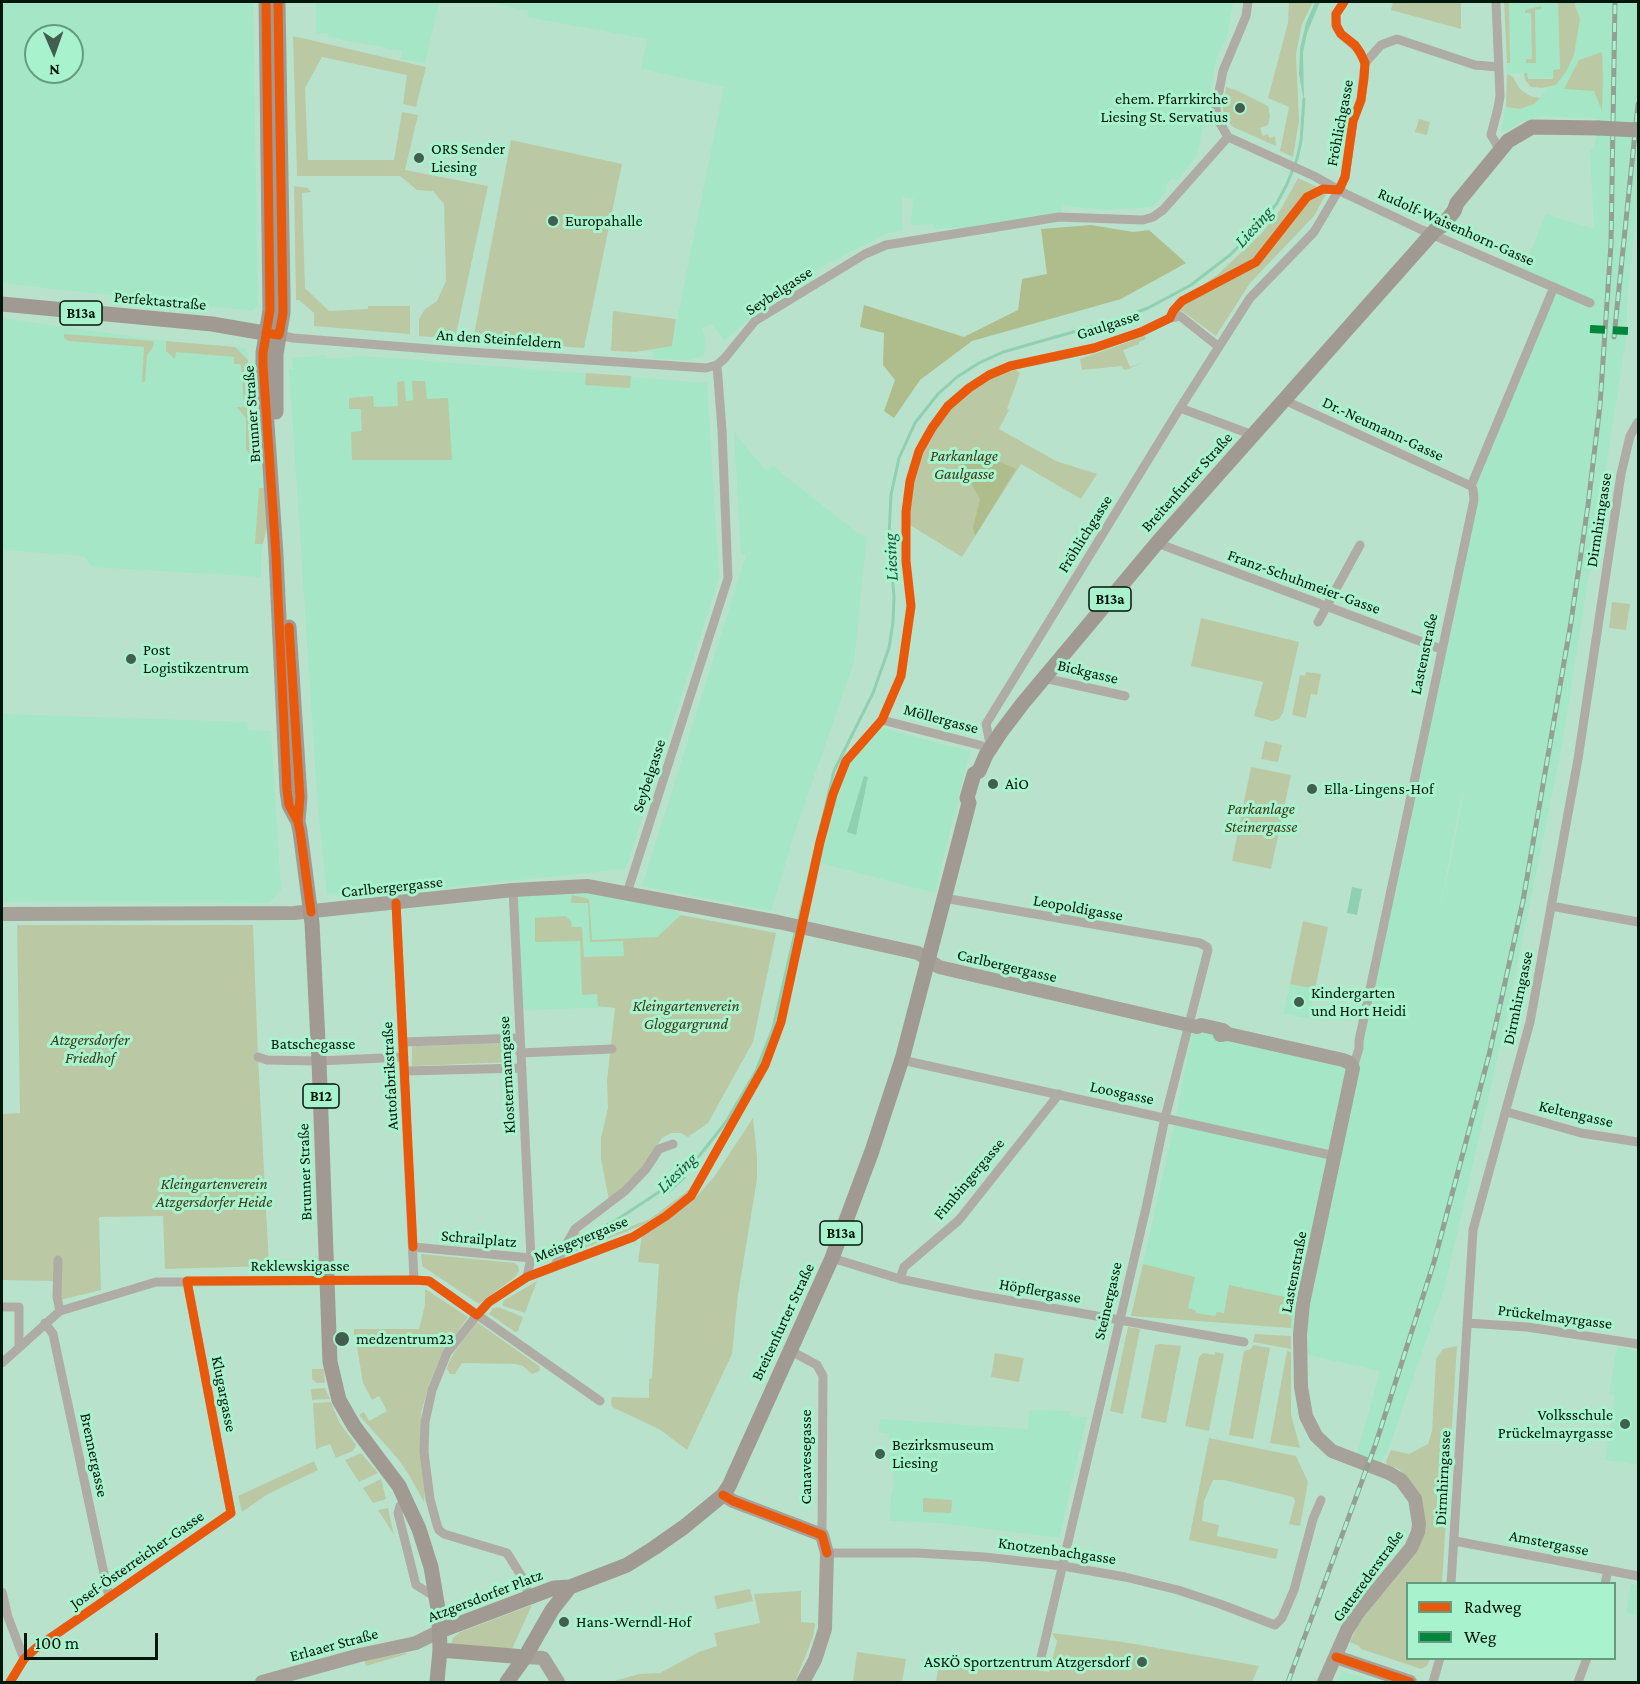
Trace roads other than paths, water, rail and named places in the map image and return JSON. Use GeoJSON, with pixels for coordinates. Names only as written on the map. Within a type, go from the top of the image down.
{"type":"FeatureCollection","features":[{"type":"Feature","properties":{"kind":"main road","name":"Brunner Straße"},"geometry":{"type":"LineString","coordinates":[[266,2],[270,310],[276,354],[275,400],[300,797],[298,822],[310,912],[320,1061],[330,1362],[336,1393],[354,1426],[387,1468],[406,1500],[419,1529],[437,1599],[440,1631],[437,1683]]}},
{"type":"Feature","properties":{"kind":"main road","name":"Brunner Straße"},"geometry":{"type":"LineString","coordinates":[[272,334],[283,313],[278,2]]}},
{"type":"Feature","properties":{"kind":"main road","name":"Breitenfurter Straße"},"geometry":{"type":"LineString","coordinates":[[570,1587],[627,1565],[679,1531],[723,1495],[832,1258],[902,1060],[969,803],[974,800],[981,777],[979,771],[991,748],[1016,713],[1157,543],[1435,231],[1437,223],[1449,208],[1457,203],[1500,150],[1550,127],[1638,130]]}},
{"type":"Feature","properties":{"kind":"main road","name":"Perfektastraße"},"geometry":{"type":"LineString","coordinates":[[2,304],[212,324],[272,334]]}},
{"type":"Feature","properties":{"kind":"main road","name":"Atzgersdorfer Platz"},"geometry":{"type":"LineString","coordinates":[[440,1631],[560,1586],[570,1587]]}},
{"type":"Feature","properties":{"kind":"main road"},"geometry":{"type":"LineString","coordinates":[[507,1683],[552,1610],[570,1587]]}},
{"type":"Feature","properties":{"kind":"main road"},"geometry":{"type":"LineString","coordinates":[[533,1596],[549,1600],[552,1610]]}},
{"type":"Feature","properties":{"kind":"main road","name":"Atzgersdorfer Platz"},"geometry":{"type":"LineString","coordinates":[[440,1650],[525,1657]]}},
{"type":"Feature","properties":{"kind":"street"},"geometry":{"type":"LineString","coordinates":[[1228,136],[1217,118],[1216,107],[1223,71],[1245,16],[1248,2]]}},
{"type":"Feature","properties":{"kind":"street","name":"Fröhlichgasse"},"geometry":{"type":"LineString","coordinates":[[991,748],[986,724],[1180,408],[1250,298],[1314,232],[1339,190],[1345,177],[1353,121],[1361,100],[1365,78],[1365,63],[1358,49],[1337,28],[1336,14],[1344,2]]}},
{"type":"Feature","properties":{"kind":"street"},"geometry":{"type":"LineString","coordinates":[[1496,2],[1499,102],[1491,135],[1500,150]]}},
{"type":"Feature","properties":{"kind":"street"},"geometry":{"type":"LineString","coordinates":[[1365,63],[1381,45],[1397,39],[1475,65],[1498,67]]}},
{"type":"Feature","properties":{"kind":"street","name":"Rudolf-Waisenhorn-Gasse"},"geometry":{"type":"LineString","coordinates":[[1228,136],[1339,190],[1435,231],[1590,303]]}},
{"type":"Feature","properties":{"kind":"street","name":"Seybelgasse"},"geometry":{"type":"LineString","coordinates":[[627,893],[729,579],[717,365],[756,321],[865,254],[886,245],[1059,217],[1143,220],[1153,217],[1163,210],[1228,136]]}},
{"type":"Feature","properties":{"kind":"street","name":"Lastenstraße"},"geometry":{"type":"LineString","coordinates":[[1379,1469],[1332,1450],[1312,1431],[1306,1416],[1301,1387],[1300,1335],[1303,1303],[1353,1068],[1351,1061],[1354,1047],[1359,1041],[1474,500],[1471,486],[1554,287]]}},
{"type":"Feature","properties":{"kind":"street","name":"Gaulgasse"},"geometry":{"type":"LineString","coordinates":[[1054,357],[1141,333],[1170,318],[1180,316],[1219,347]]}},
{"type":"Feature","properties":{"kind":"street","name":"An den Steinfeldern"},"geometry":{"type":"LineString","coordinates":[[272,334],[293,338],[455,351],[686,367],[706,368],[717,365]]}},
{"type":"Feature","properties":{"kind":"street","name":"Dr.-Neumann-Gasse"},"geometry":{"type":"LineString","coordinates":[[1284,400],[1471,486]]}},
{"type":"Feature","properties":{"kind":"street"},"geometry":{"type":"LineString","coordinates":[[1180,408],[1253,435]]}},
{"type":"Feature","properties":{"kind":"street","name":"Dirmhirngasse"},"geometry":{"type":"LineString","coordinates":[[1451,1582],[1473,1230],[1530,1022],[1578,759],[1621,474],[1630,436],[1638,422]]}},
{"type":"Feature","properties":{"kind":"street","name":"Franz-Schuhmeier-Gasse"},"geometry":{"type":"LineString","coordinates":[[1157,543],[1441,649]]}},
{"type":"Feature","properties":{"kind":"street"},"geometry":{"type":"LineString","coordinates":[[1318,622],[1360,545]]}},
{"type":"Feature","properties":{"kind":"street","name":"Bickgasse"},"geometry":{"type":"LineString","coordinates":[[1044,678],[1125,696]]}},
{"type":"Feature","properties":{"kind":"street","name":"Möllergasse"},"geometry":{"type":"LineString","coordinates":[[882,720],[991,748]]}},
{"type":"Feature","properties":{"kind":"street","name":"Carlbergergasse"},"geometry":{"type":"LineString","coordinates":[[2,914],[310,912],[513,890],[587,886],[782,923],[918,953],[945,968],[1192,1026],[1201,1025],[1228,1034],[1345,1060],[1353,1068]]}},
{"type":"Feature","properties":{"kind":"street","name":"Klostermanngasse"},"geometry":{"type":"LineString","coordinates":[[513,890],[531,1258]]}},
{"type":"Feature","properties":{"kind":"street","name":"Leopoldigasse"},"geometry":{"type":"LineString","coordinates":[[944,898],[1200,943],[1207,947]]}},
{"type":"Feature","properties":{"kind":"street","name":"Autofabrikstraße"},"geometry":{"type":"LineString","coordinates":[[396,903],[414,1280]]}},
{"type":"Feature","properties":{"kind":"street"},"geometry":{"type":"LineString","coordinates":[[1551,906],[1638,922]]}},
{"type":"Feature","properties":{"kind":"street","name":"Steinergasse"},"geometry":{"type":"LineString","coordinates":[[1040,1662],[1165,1118],[1192,1026],[1207,947]]}},
{"type":"Feature","properties":{"kind":"street"},"geometry":{"type":"LineString","coordinates":[[403,1041],[520,1038]]}},
{"type":"Feature","properties":{"kind":"street"},"geometry":{"type":"LineString","coordinates":[[520,1053],[612,1049]]}},
{"type":"Feature","properties":{"kind":"street","name":"Batschegasse"},"geometry":{"type":"LineString","coordinates":[[258,1057],[267,1060],[320,1061],[404,1057]]}},
{"type":"Feature","properties":{"kind":"street","name":"Loosgasse"},"geometry":{"type":"LineString","coordinates":[[902,1060],[1335,1156]]}},
{"type":"Feature","properties":{"kind":"street"},"geometry":{"type":"LineString","coordinates":[[405,1071],[522,1068]]}},
{"type":"Feature","properties":{"kind":"street","name":"Fimbingergasse"},"geometry":{"type":"LineString","coordinates":[[900,1279],[904,1268],[958,1220],[1059,1094]]}},
{"type":"Feature","properties":{"kind":"street","name":"Keltengasse"},"geometry":{"type":"LineString","coordinates":[[1507,1112],[1581,1133],[1638,1142]]}},
{"type":"Feature","properties":{"kind":"street"},"geometry":{"type":"LineString","coordinates":[[554,1267],[574,1229],[625,1191],[646,1169],[659,1149],[674,1143]]}},
{"type":"Feature","properties":{"kind":"street","name":"Meisgeyergasse"},"geometry":{"type":"LineString","coordinates":[[527,1277],[633,1237],[646,1229]]}},
{"type":"Feature","properties":{"kind":"street","name":"Schrailplatz"},"geometry":{"type":"LineString","coordinates":[[412,1247],[531,1258],[527,1277]]}},
{"type":"Feature","properties":{"kind":"street","name":"Höpflergasse"},"geometry":{"type":"LineString","coordinates":[[832,1258],[900,1279],[1119,1321],[1244,1342]]}},
{"type":"Feature","properties":{"kind":"street"},"geometry":{"type":"LineString","coordinates":[[58,1260],[57,1297],[60,1311]]}},
{"type":"Feature","properties":{"kind":"street"},"geometry":{"type":"LineString","coordinates":[[527,1277],[489,1302],[447,1353],[428,1406],[424,1452],[430,1499],[440,1530],[444,1534],[507,1553],[533,1596]]}},
{"type":"Feature","properties":{"kind":"street"},"geometry":{"type":"LineString","coordinates":[[414,1280],[429,1281],[600,1401]]}},
{"type":"Feature","properties":{"kind":"street","name":"Reklewskigasse"},"geometry":{"type":"LineString","coordinates":[[2,1363],[60,1311],[156,1282],[414,1280]]}},
{"type":"Feature","properties":{"kind":"street","name":"Klugargasse"},"geometry":{"type":"LineString","coordinates":[[187,1281],[231,1513]]}},
{"type":"Feature","properties":{"kind":"street"},"geometry":{"type":"LineString","coordinates":[[2,1307],[19,1307],[19,1347]]}},
{"type":"Feature","properties":{"kind":"street","name":"Brennergasse"},"geometry":{"type":"LineString","coordinates":[[45,1323],[53,1334],[109,1597]]}},
{"type":"Feature","properties":{"kind":"street","name":"Prückelmayrgasse"},"geometry":{"type":"LineString","coordinates":[[1467,1323],[1527,1327],[1638,1344]]}},
{"type":"Feature","properties":{"kind":"street","name":"Canavesegasse"},"geometry":{"type":"LineString","coordinates":[[791,1351],[817,1365],[823,1376],[822,1535],[827,1553],[824,1637],[803,1683]]}},
{"type":"Feature","properties":{"kind":"street","name":"Gatterederstraße"},"geometry":{"type":"LineString","coordinates":[[1324,1683],[1347,1630],[1357,1614],[1406,1556],[1418,1532],[1419,1516],[1413,1495],[1401,1480],[1379,1469]]}},
{"type":"Feature","properties":{"kind":"street"},"geometry":{"type":"LineString","coordinates":[[723,1495],[733,1501],[822,1535]]}},
{"type":"Feature","properties":{"kind":"street","name":"Knotzenbachgasse"},"geometry":{"type":"LineString","coordinates":[[827,1553],[916,1553],[985,1557],[1063,1566],[1125,1577],[1178,1590],[1275,1625],[1282,1618],[1294,1590],[1313,1519],[1321,1500]]}},
{"type":"Feature","properties":{"kind":"street","name":"Josef-Österreicher-Gasse"},"geometry":{"type":"LineString","coordinates":[[10,1683],[24,1659],[36,1648],[231,1513]]}},
{"type":"Feature","properties":{"kind":"street","name":"Amstergasse"},"geometry":{"type":"LineString","coordinates":[[1455,1541],[1638,1576]]}},
{"type":"Feature","properties":{"kind":"street"},"geometry":{"type":"LineString","coordinates":[[1605,1582],[1608,1570]]}},
{"type":"Feature","properties":{"kind":"street"},"geometry":{"type":"LineString","coordinates":[[2,1592],[5,1617],[24,1659]]}},
{"type":"Feature","properties":{"kind":"street","name":"Atzgersdorfer Platz"},"geometry":{"type":"LineString","coordinates":[[416,1643],[440,1631]]}},
{"type":"Feature","properties":{"kind":"street","name":"Atzgersdorfer Platz"},"geometry":{"type":"LineString","coordinates":[[416,1643],[440,1650]]}},
{"type":"Feature","properties":{"kind":"street","name":"Erlaaer Straße"},"geometry":{"type":"LineString","coordinates":[[262,1683],[371,1652],[416,1643]]}},
{"type":"Feature","properties":{"kind":"street"},"geometry":{"type":"LineString","coordinates":[[525,1657],[543,1658],[558,1683]]}},
{"type":"Feature","properties":{"kind":"street"},"geometry":{"type":"LineString","coordinates":[[1336,1657],[1410,1683]]}},
{"type":"Feature","properties":{"kind":"street"},"geometry":{"type":"LineString","coordinates":[[1433,1683],[1440,1660]]}},
{"type":"Feature","properties":{"kind":"street"},"geometry":{"type":"LineString","coordinates":[[1578,1683],[1587,1660]]}},
{"type":"Feature","properties":{"kind":"water"},"geometry":{"type":"Polygon","coordinates":[[[1315,2],[1320,2],[1307,33],[1303,53],[1304,102],[1299,74],[1300,49],[1306,23],[1315,2]]]}},
{"type":"Feature","properties":{"kind":"water"},"geometry":{"type":"Polygon","coordinates":[[[864,776],[868,777],[856,835],[847,832],[864,776]]]}},
{"type":"Feature","properties":{"kind":"water"},"geometry":{"type":"Polygon","coordinates":[[[1352,887],[1362,889],[1357,915],[1347,913],[1352,887]]]}},
{"type":"Feature","properties":{"kind":"water"},"geometry":{"type":"Polygon","coordinates":[[[677,1168],[686,1178],[668,1194],[660,1183],[677,1168]]]}},
{"type":"Feature","properties":{"kind":"waterway","name":"Liesing"},"geometry":{"type":"LineString","coordinates":[[798,922],[834,771],[873,693],[889,648],[894,597],[889,536],[891,495],[899,458],[915,423],[938,394],[957,377],[979,363],[1003,352],[1122,318],[1148,308],[1191,285],[1230,255],[1258,227],[1277,203],[1287,184],[1301,141],[1304,99]]}},
{"type":"Feature","properties":{"kind":"waterway","name":"Liesing"},"geometry":{"type":"LineString","coordinates":[[679,1175],[700,1155],[726,1122],[756,1071],[773,1028],[796,929]]}},
{"type":"Feature","properties":{"kind":"waterway","name":"Liesing"},"geometry":{"type":"LineString","coordinates":[[582,1237],[615,1221],[665,1188]]}},
{"type":"Feature","properties":{"kind":"railway"},"geometry":{"type":"LineString","coordinates":[[1288,1682],[1376,1443],[1434,1262],[1489,1055],[1523,901],[1571,622],[1600,405],[1611,244],[1615,2]]}},
{"type":"Feature","properties":{"kind":"railway"},"geometry":{"type":"LineString","coordinates":[[1614,337],[1638,104]]}},
{"type":"Feature","properties":{"kind":"place","name":"ehem. Pfarrkirche Liesing St. Servatius"},"geometry":{"type":"Point","coordinates":[1240,108]}},
{"type":"Feature","properties":{"kind":"place","name":"ORS Sender Liesing"},"geometry":{"type":"Point","coordinates":[419,158]}},
{"type":"Feature","properties":{"kind":"place","name":"Europahalle"},"geometry":{"type":"Point","coordinates":[553,221]}},
{"type":"Feature","properties":{"kind":"place","name":"Post Logistikzentrum"},"geometry":{"type":"Point","coordinates":[131,659]}},
{"type":"Feature","properties":{"kind":"place","name":"AiO"},"geometry":{"type":"Point","coordinates":[993,784]}},
{"type":"Feature","properties":{"kind":"place","name":"Ella-Lingens-Hof"},"geometry":{"type":"Point","coordinates":[1312,789]}},
{"type":"Feature","properties":{"kind":"place","name":"Kindergarten und Hort Heidi"},"geometry":{"type":"Point","coordinates":[1299,1002]}},
{"type":"Feature","properties":{"kind":"place","name":"medzentrum23"},"geometry":{"type":"Point","coordinates":[342,1339]}},
{"type":"Feature","properties":{"kind":"place","name":"Volksschule Prückelmayrgasse"},"geometry":{"type":"Point","coordinates":[1625,1424]}},
{"type":"Feature","properties":{"kind":"place","name":"Bezirksmuseum Liesing"},"geometry":{"type":"Point","coordinates":[880,1454]}},
{"type":"Feature","properties":{"kind":"place","name":"Hans-Werndl-Hof"},"geometry":{"type":"Point","coordinates":[564,1622]}},
{"type":"Feature","properties":{"kind":"place","name":"ASKÖ Sportzentrum Atzgersdorf"},"geometry":{"type":"Point","coordinates":[1142,1662]}},
{"type":"Feature","properties":{"kind":"park label","name":"Parkanlage Gaulgasse"},"geometry":{"type":"Point","coordinates":[964,465]}},
{"type":"Feature","properties":{"kind":"park label","name":"Parkanlage Steinergasse"},"geometry":{"type":"Point","coordinates":[1261,818]}},
{"type":"Feature","properties":{"kind":"park label","name":"Kleingartenverein Gloggargrund"},"geometry":{"type":"Point","coordinates":[686,1015]}},
{"type":"Feature","properties":{"kind":"park label","name":"Atzgersdorfer Friedhof"},"geometry":{"type":"Point","coordinates":[90,1049]}},
{"type":"Feature","properties":{"kind":"park label","name":"Kleingartenverein Atzgersdorfer Heide"},"geometry":{"type":"Point","coordinates":[214,1193]}}]}
